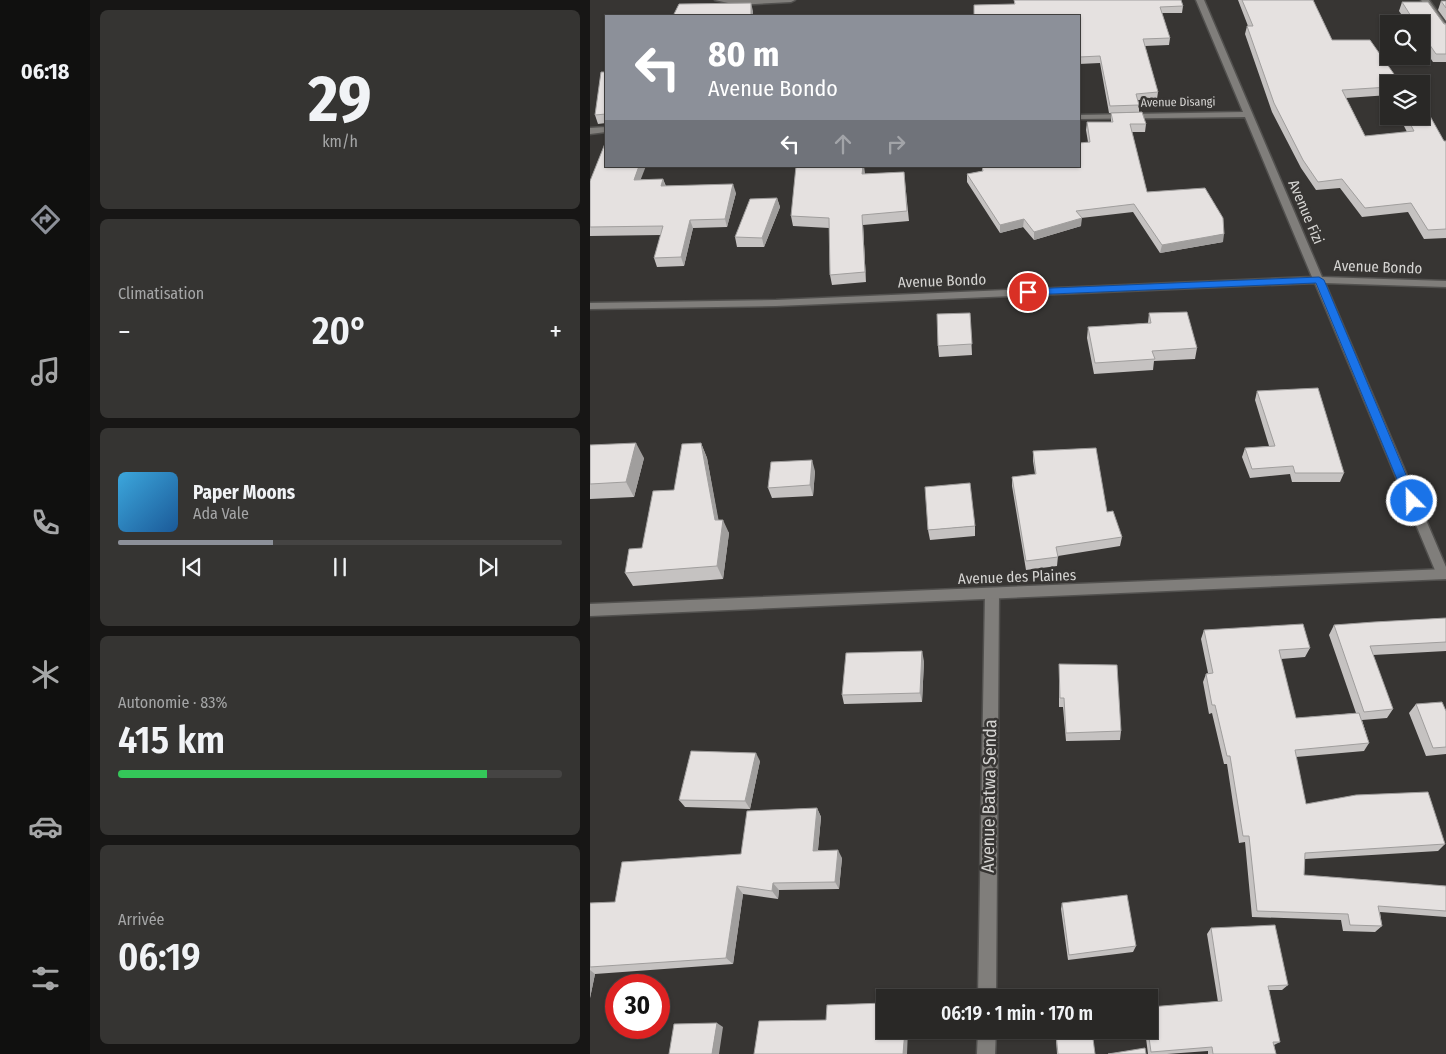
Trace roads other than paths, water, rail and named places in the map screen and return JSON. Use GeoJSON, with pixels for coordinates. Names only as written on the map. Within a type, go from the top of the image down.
{"type":"FeatureCollection","features":[{"type":"Feature","properties":{"kind":"street"},"geometry":{"type":"LineString","coordinates":[[719,0],[738,3],[791,0]]}},
{"type":"Feature","properties":{"kind":"street","name":"Avenue Fizi"},"geometry":{"type":"LineString","coordinates":[[1200,0],[1444,574]]}},
{"type":"Feature","properties":{"kind":"street"},"geometry":{"type":"LineString","coordinates":[[1425,0],[1446,29]]}},
{"type":"Feature","properties":{"kind":"street","name":"Avenue Disangi"},"geometry":{"type":"LineString","coordinates":[[1080,117],[1247,114]]}},
{"type":"Feature","properties":{"kind":"street"},"geometry":{"type":"LineString","coordinates":[[590,131],[605,130]]}},
{"type":"Feature","properties":{"kind":"street","name":"Avenue Bondo"},"geometry":{"type":"LineString","coordinates":[[590,306],[776,303],[1319,280],[1446,284]]}},
{"type":"Feature","properties":{"kind":"street","name":"Avenue des Plaines"},"geometry":{"type":"LineString","coordinates":[[590,610],[1444,574]]}},
{"type":"Feature","properties":{"kind":"street","name":"Avenue Batwa Senda"},"geometry":{"type":"LineString","coordinates":[[987,989],[992,594]]}},
{"type":"Feature","properties":{"kind":"street"},"geometry":{"type":"LineString","coordinates":[[986,1039],[986,1054]]}}]}
